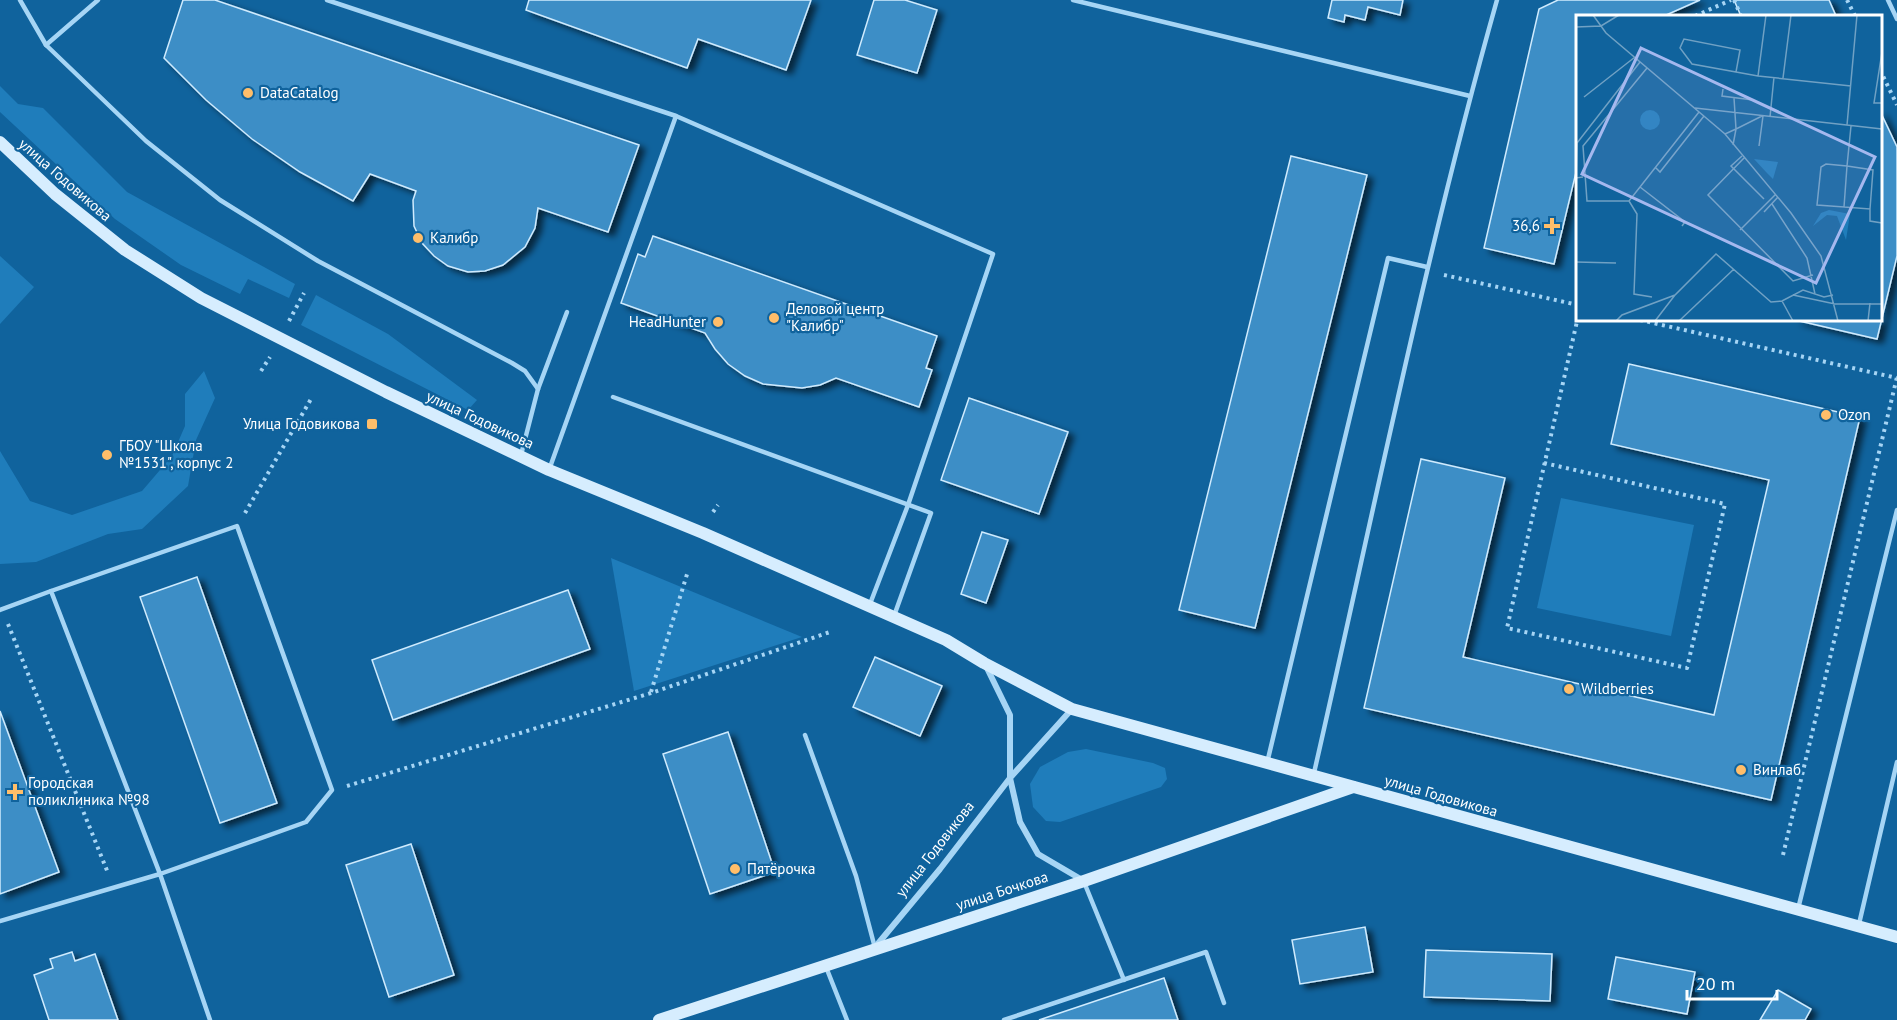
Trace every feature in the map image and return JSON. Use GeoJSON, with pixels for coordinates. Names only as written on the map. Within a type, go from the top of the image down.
{"type":"FeatureCollection","features":[{"type":"Feature","properties":{"kind":"street","name":"улица Годовикова"},"geometry":{"type":"LineString","coordinates":[[0,142],[55,194],[125,250],[201,298],[386,392],[549,470],[712,537],[946,640],[984,663],[1072,709],[1897,938]]}},
{"type":"Feature","properties":{"kind":"street"},"geometry":{"type":"LineString","coordinates":[[984,663],[1010,715],[1010,777],[1020,822],[1038,854],[1084,881]]}},
{"type":"Feature","properties":{"kind":"street","name":"улица Годовикова"},"geometry":{"type":"LineString","coordinates":[[875,948],[940,869],[1010,777],[1072,709]]}},
{"type":"Feature","properties":{"kind":"street","name":"улица Бочкова"},"geometry":{"type":"LineString","coordinates":[[660,1020],[825,964],[1084,881],[1353,787]]}},
{"type":"Feature","properties":{"kind":"lane"},"geometry":{"type":"LineString","coordinates":[[20,0],[46,45],[146,141],[220,200],[318,261],[513,363],[525,371],[538,389]]}},
{"type":"Feature","properties":{"kind":"lane"},"geometry":{"type":"LineString","coordinates":[[46,45],[98,0]]}},
{"type":"Feature","properties":{"kind":"lane"},"geometry":{"type":"LineString","coordinates":[[327,0],[676,116],[993,254],[908,505],[870,607]]}},
{"type":"Feature","properties":{"kind":"lane"},"geometry":{"type":"LineString","coordinates":[[1073,0],[1470,96]]}},
{"type":"Feature","properties":{"kind":"lane"},"geometry":{"type":"LineString","coordinates":[[1313,776],[1427,267],[1497,0]]}},
{"type":"Feature","properties":{"kind":"lane"},"geometry":{"type":"LineString","coordinates":[[1888,0],[1897,19]]}},
{"type":"Feature","properties":{"kind":"lane"},"geometry":{"type":"LineString","coordinates":[[549,470],[676,116]]}},
{"type":"Feature","properties":{"kind":"lane"},"geometry":{"type":"LineString","coordinates":[[1267,763],[1388,258],[1427,267]]}},
{"type":"Feature","properties":{"kind":"lane"},"geometry":{"type":"LineString","coordinates":[[520,456],[538,389],[567,312]]}},
{"type":"Feature","properties":{"kind":"lane"},"geometry":{"type":"LineString","coordinates":[[613,397],[931,513],[894,618]]}},
{"type":"Feature","properties":{"kind":"lane"},"geometry":{"type":"LineString","coordinates":[[1798,910],[1897,510]]}},
{"type":"Feature","properties":{"kind":"lane"},"geometry":{"type":"LineString","coordinates":[[0,921],[160,874],[306,822],[332,790],[237,526],[1,610]]}},
{"type":"Feature","properties":{"kind":"lane"},"geometry":{"type":"LineString","coordinates":[[51,591],[160,874],[210,1020]]}},
{"type":"Feature","properties":{"kind":"lane"},"geometry":{"type":"LineString","coordinates":[[805,735],[856,876],[875,948]]}},
{"type":"Feature","properties":{"kind":"lane"},"geometry":{"type":"LineString","coordinates":[[1858,927],[1897,762]]}},
{"type":"Feature","properties":{"kind":"lane"},"geometry":{"type":"LineString","coordinates":[[1084,881],[1124,980]]}},
{"type":"Feature","properties":{"kind":"lane"},"geometry":{"type":"LineString","coordinates":[[1004,1020],[1206,952],[1224,1003]]}},
{"type":"Feature","properties":{"kind":"lane"},"geometry":{"type":"LineString","coordinates":[[825,964],[847,1020]]}},
{"type":"Feature","properties":{"kind":"path"},"geometry":{"type":"LineString","coordinates":[[1697,15],[1732,0],[1741,15]]}},
{"type":"Feature","properties":{"kind":"path"},"geometry":{"type":"LineString","coordinates":[[1847,0],[1854,15]]}},
{"type":"Feature","properties":{"kind":"path"},"geometry":{"type":"LineString","coordinates":[[1882,72],[1897,105]]}},
{"type":"Feature","properties":{"kind":"path"},"geometry":{"type":"LineString","coordinates":[[1427,267],[1439,274],[1576,305]]}},
{"type":"Feature","properties":{"kind":"path"},"geometry":{"type":"LineString","coordinates":[[1544,463],[1725,504],[1687,668],[1507,628],[1544,463],[1577,321]]}},
{"type":"Feature","properties":{"kind":"path"},"geometry":{"type":"LineString","coordinates":[[1644,321],[1897,378],[1784,855]]}},
{"type":"Feature","properties":{"kind":"path"},"geometry":{"type":"LineString","coordinates":[[237,526],[312,399]]}},
{"type":"Feature","properties":{"kind":"path"},"geometry":{"type":"LineString","coordinates":[[712,512],[718,505]]}},
{"type":"Feature","properties":{"kind":"path"},"geometry":{"type":"LineString","coordinates":[[651,693],[688,571]]}},
{"type":"Feature","properties":{"kind":"path"},"geometry":{"type":"LineString","coordinates":[[1,610],[113,888]]}},
{"type":"Feature","properties":{"kind":"path"},"geometry":{"type":"LineString","coordinates":[[332,790],[651,693],[830,632]]}},
{"type":"Feature","properties":{"kind":"shaded area"},"geometry":{"type":"Polygon","coordinates":[[[0,86],[18,104],[43,108],[127,192],[295,284],[289,298],[248,279],[240,294],[181,265],[115,219],[0,112],[0,86]]]}},
{"type":"Feature","properties":{"kind":"shaded area"},"geometry":{"type":"Polygon","coordinates":[[[0,256],[34,287],[0,324],[0,256]]]}},
{"type":"Feature","properties":{"kind":"shaded area"},"geometry":{"type":"Polygon","coordinates":[[[316,295],[388,334],[477,400],[468,410],[301,325],[316,295]]]}},
{"type":"Feature","properties":{"kind":"shaded area"},"geometry":{"type":"Polygon","coordinates":[[[204,371],[215,398],[196,440],[188,486],[142,529],[108,534],[36,562],[0,564],[0,451],[30,501],[72,515],[142,491],[172,456],[185,426],[185,394],[204,371]]]}},
{"type":"Feature","properties":{"kind":"shaded area"},"geometry":{"type":"Polygon","coordinates":[[[1561,498],[1694,525],[1671,636],[1537,608],[1561,498]]]}},
{"type":"Feature","properties":{"kind":"shaded area"},"geometry":{"type":"Polygon","coordinates":[[[611,558],[802,637],[634,691],[611,558]]]}},
{"type":"Feature","properties":{"kind":"shaded area"},"geometry":{"type":"Polygon","coordinates":[[[1086,749],[1153,763],[1165,768],[1167,779],[1161,787],[1060,822],[1046,821],[1033,807],[1030,784],[1040,767],[1068,752],[1086,749]]]}},
{"type":"Feature","properties":{"kind":"building"},"geometry":{"type":"Polygon","coordinates":[[[183,0],[215,0],[639,145],[608,232],[538,208],[535,228],[525,247],[503,265],[485,271],[468,272],[448,266],[422,243],[414,226],[413,200],[416,191],[370,174],[353,201],[300,172],[252,139],[206,100],[164,58],[183,0]]]}},
{"type":"Feature","properties":{"kind":"building"},"geometry":{"type":"Polygon","coordinates":[[[529,0],[811,0],[786,70],[698,39],[687,68],[526,10],[529,0]]]}},
{"type":"Feature","properties":{"kind":"building"},"geometry":{"type":"Polygon","coordinates":[[[874,0],[905,0],[937,10],[917,73],[857,55],[874,0]]]}},
{"type":"Feature","properties":{"kind":"building"},"geometry":{"type":"Polygon","coordinates":[[[1332,0],[1403,0],[1400,15],[1368,7],[1365,20],[1345,15],[1344,22],[1328,18],[1332,0]]]}},
{"type":"Feature","properties":{"kind":"building"},"geometry":{"type":"Polygon","coordinates":[[[1558,0],[1700,0],[1666,15],[1576,15],[1576,172],[1554,264],[1484,248],[1539,9],[1558,0]]]}},
{"type":"Feature","properties":{"kind":"building"},"geometry":{"type":"Polygon","coordinates":[[[1734,0],[1829,0],[1836,15],[1741,15],[1734,0]]]}},
{"type":"Feature","properties":{"kind":"building"},"geometry":{"type":"Polygon","coordinates":[[[1882,115],[1897,147],[1897,256],[1882,318],[1882,115]]]}},
{"type":"Feature","properties":{"kind":"building"},"geometry":{"type":"Polygon","coordinates":[[[1291,156],[1367,175],[1255,628],[1179,610],[1291,156]]]}},
{"type":"Feature","properties":{"kind":"building","name":"Деловой центр \"Калибр\""},"geometry":{"type":"Polygon","coordinates":[[[653,236],[937,336],[926,368],[932,370],[919,407],[836,378],[820,385],[802,388],[763,384],[745,376],[728,364],[705,333],[621,303],[638,254],[645,257],[653,236]]]}},
{"type":"Feature","properties":{"kind":"building"},"geometry":{"type":"Polygon","coordinates":[[[1799,321],[1881,321],[1877,339],[1799,321]]]}},
{"type":"Feature","properties":{"kind":"building"},"geometry":{"type":"Polygon","coordinates":[[[1629,364],[1860,417],[1771,800],[1364,708],[1421,459],[1505,478],[1463,657],[1714,715],[1769,480],[1611,444],[1629,364]]]}},
{"type":"Feature","properties":{"kind":"building"},"geometry":{"type":"Polygon","coordinates":[[[969,398],[1068,432],[1039,514],[941,480],[969,398]]]}},
{"type":"Feature","properties":{"kind":"building"},"geometry":{"type":"Polygon","coordinates":[[[982,532],[1008,540],[986,603],[961,594],[982,532]]]}},
{"type":"Feature","properties":{"kind":"building"},"geometry":{"type":"Polygon","coordinates":[[[197,577],[277,803],[220,823],[140,597],[197,577]]]}},
{"type":"Feature","properties":{"kind":"building"},"geometry":{"type":"Polygon","coordinates":[[[568,590],[590,649],[393,720],[372,660],[568,590]]]}},
{"type":"Feature","properties":{"kind":"building"},"geometry":{"type":"Polygon","coordinates":[[[875,657],[942,686],[920,736],[853,707],[875,657]]]}},
{"type":"Feature","properties":{"kind":"building","name":"Городская поликлиника №98"},"geometry":{"type":"Polygon","coordinates":[[[0,711],[59,872],[0,894],[0,711]]]}},
{"type":"Feature","properties":{"kind":"building"},"geometry":{"type":"Polygon","coordinates":[[[728,732],[775,872],[710,894],[663,754],[728,732]]]}},
{"type":"Feature","properties":{"kind":"building"},"geometry":{"type":"Polygon","coordinates":[[[411,844],[454,975],[389,997],[346,865],[411,844]]]}},
{"type":"Feature","properties":{"kind":"building"},"geometry":{"type":"Polygon","coordinates":[[[1365,927],[1373,972],[1300,984],[1292,940],[1365,927]]]}},
{"type":"Feature","properties":{"kind":"building"},"geometry":{"type":"Polygon","coordinates":[[[1426,950],[1552,954],[1550,1001],[1424,997],[1426,950]]]}},
{"type":"Feature","properties":{"kind":"building"},"geometry":{"type":"Polygon","coordinates":[[[72,952],[75,961],[95,954],[118,1020],[49,1020],[34,975],[53,968],[50,959],[72,952]]]}},
{"type":"Feature","properties":{"kind":"building"},"geometry":{"type":"Polygon","coordinates":[[[1616,957],[1695,972],[1687,1014],[1608,999],[1616,957]]]}},
{"type":"Feature","properties":{"kind":"building"},"geometry":{"type":"Polygon","coordinates":[[[1164,978],[1178,1020],[1039,1020],[1164,978]]]}},
{"type":"Feature","properties":{"kind":"building"},"geometry":{"type":"Polygon","coordinates":[[[1778,990],[1811,1009],[1805,1020],[1760,1020],[1778,990]]]}},
{"type":"Feature","properties":{"kind":"place","name":"DataCatalog"},"geometry":{"type":"Point","coordinates":[248,93]}},
{"type":"Feature","properties":{"kind":"place","name":"36,6"},"geometry":{"type":"Point","coordinates":[1552,226]}},
{"type":"Feature","properties":{"kind":"place","name":"Калибр"},"geometry":{"type":"Point","coordinates":[418,238]}},
{"type":"Feature","properties":{"kind":"place","name":"Деловой центр \"Калибр\""},"geometry":{"type":"Point","coordinates":[774,318]}},
{"type":"Feature","properties":{"kind":"place","name":"HeadHunter"},"geometry":{"type":"Point","coordinates":[718,322]}},
{"type":"Feature","properties":{"kind":"place","name":"Ozon"},"geometry":{"type":"Point","coordinates":[1826,415]}},
{"type":"Feature","properties":{"kind":"place","name":"Улица Годовикова"},"geometry":{"type":"Point","coordinates":[372,424]}},
{"type":"Feature","properties":{"kind":"place","name":"ГБОУ \"Школа №1531\", корпус 2"},"geometry":{"type":"Point","coordinates":[107,455]}},
{"type":"Feature","properties":{"kind":"place","name":"Wildberries"},"geometry":{"type":"Point","coordinates":[1569,689]}},
{"type":"Feature","properties":{"kind":"place","name":"Винлаб"},"geometry":{"type":"Point","coordinates":[1741,770]}},
{"type":"Feature","properties":{"kind":"place","name":"Городская поликлиника №98"},"geometry":{"type":"Point","coordinates":[15,792]}},
{"type":"Feature","properties":{"kind":"place","name":"Пятёрочка"},"geometry":{"type":"Point","coordinates":[735,869]}}]}
